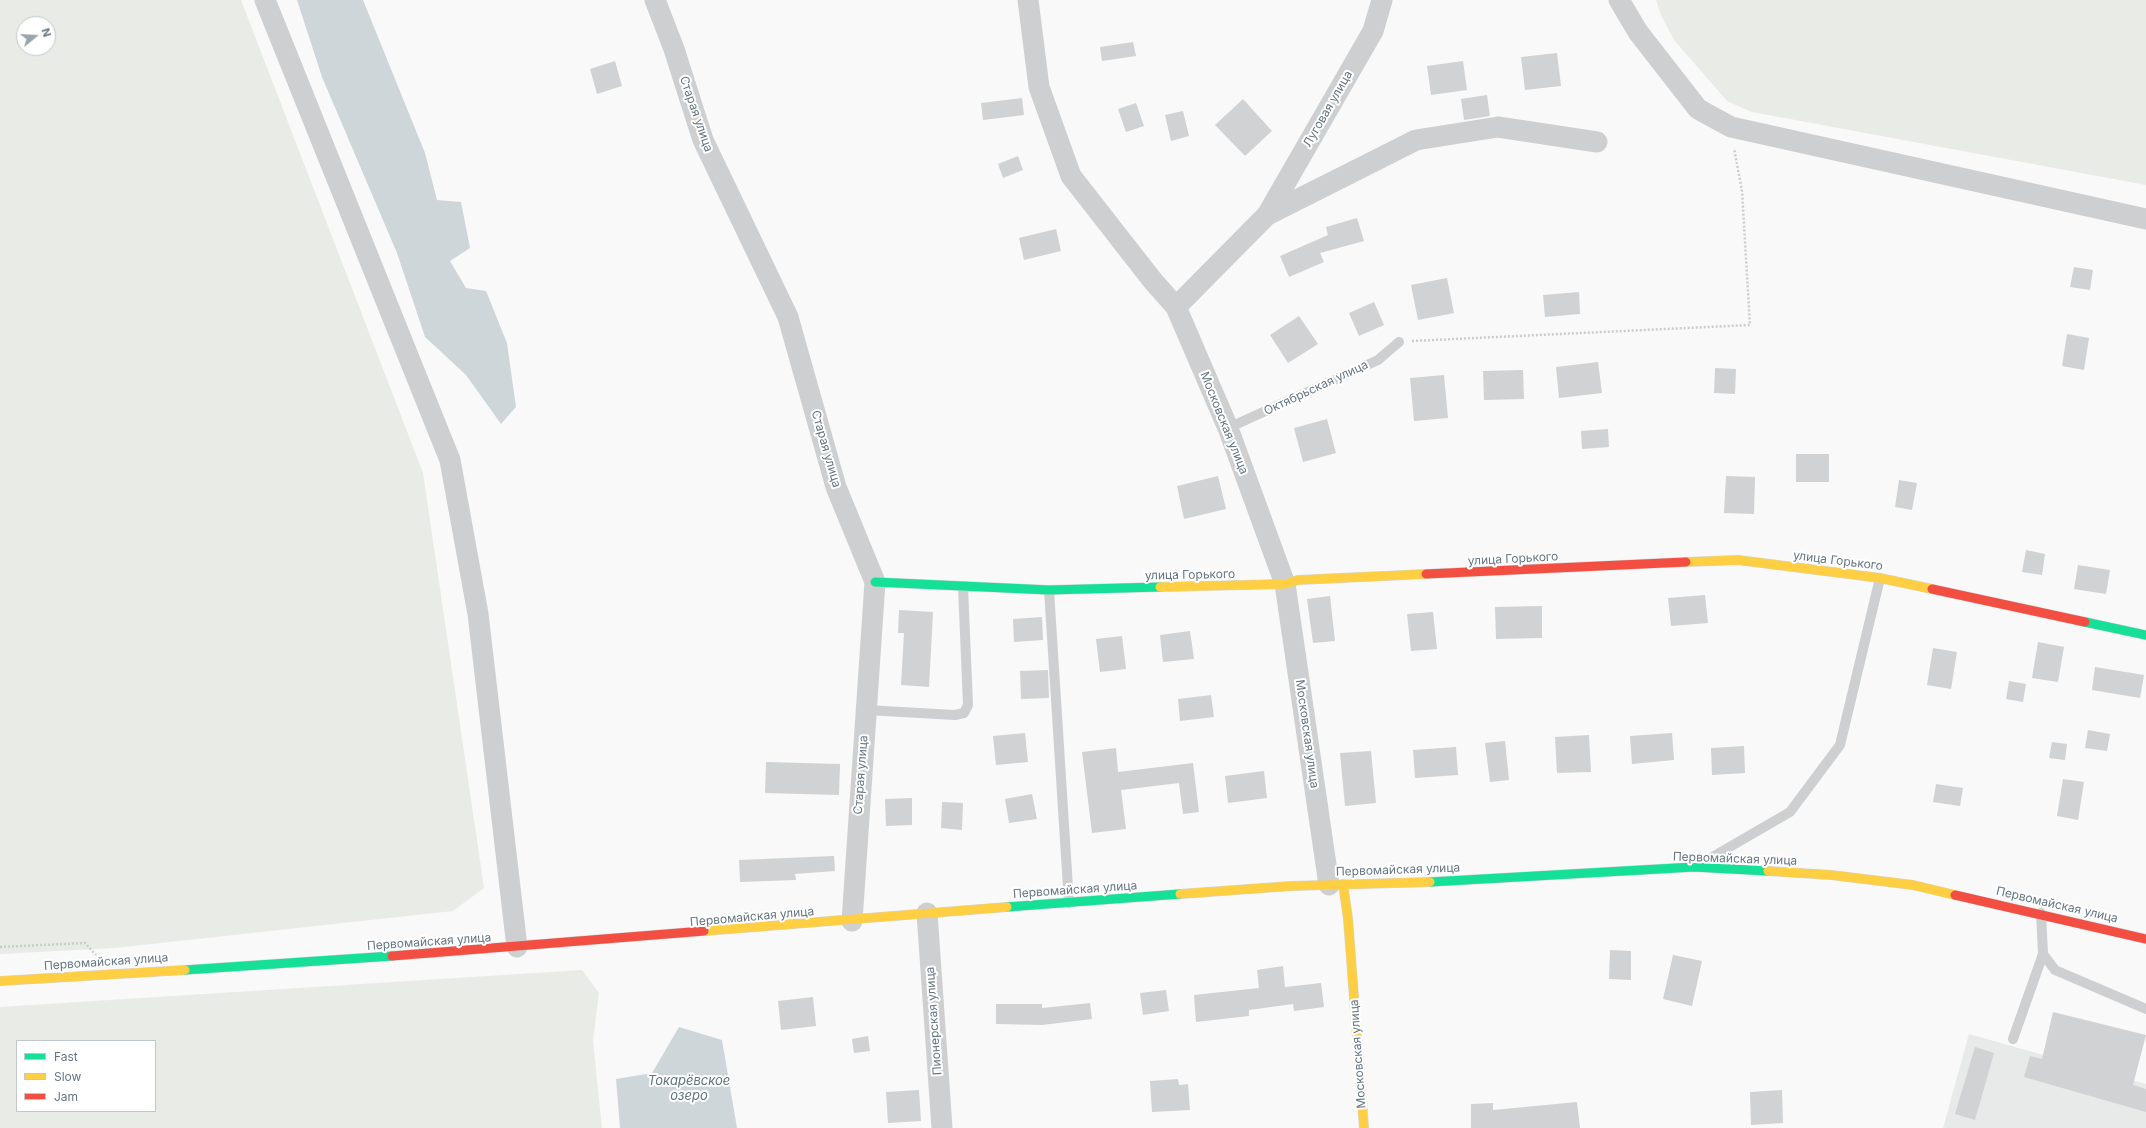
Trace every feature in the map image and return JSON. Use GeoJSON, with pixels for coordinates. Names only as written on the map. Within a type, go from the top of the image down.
{"type":"FeatureCollection","features":[{"type":"Feature","properties":{"kind":"street"},"geometry":{"type":"LineString","coordinates":[[265,0],[450,460],[478,614],[517,947]]}},
{"type":"Feature","properties":{"kind":"street","name":"Старая улица"},"geometry":{"type":"LineString","coordinates":[[655,0],[674,50],[703,140],[788,318],[836,487],[875,582],[852,921]]}},
{"type":"Feature","properties":{"kind":"street","name":"Московская улица"},"geometry":{"type":"LineString","coordinates":[[1028,0],[1039,87],[1071,176],[1153,281],[1176,307],[1228,428],[1285,584],[1336,884],[1348,919],[1364,1128]]}},
{"type":"Feature","properties":{"kind":"street","name":"Луговая улица"},"geometry":{"type":"LineString","coordinates":[[1268,215],[1373,31],[1382,0]]}},
{"type":"Feature","properties":{"kind":"street"},"geometry":{"type":"LineString","coordinates":[[1619,0],[1638,32],[1698,109],[1731,127],[2146,219]]}},
{"type":"Feature","properties":{"kind":"street"},"geometry":{"type":"LineString","coordinates":[[1176,307],[1268,215],[1416,140],[1498,127],[1597,142]]}},
{"type":"Feature","properties":{"kind":"street","name":"улица Горького"},"geometry":{"type":"LineString","coordinates":[[875,582],[1049,590],[1285,584],[1298,580],[1738,560],[1880,578],[2146,635]]}},
{"type":"Feature","properties":{"kind":"street","name":"Первомайская улица"},"geometry":{"type":"LineString","coordinates":[[0,981],[324,962],[852,921],[927,913],[1069,902],[1336,884],[1393,884],[1694,868],[1831,875],[1913,885],[2041,913],[2146,939]]}},
{"type":"Feature","properties":{"kind":"street","name":"Пионерская улица"},"geometry":{"type":"LineString","coordinates":[[927,913],[942,1128]]}},
{"type":"Feature","properties":{"kind":"lane","name":"Октябрьская улица"},"geometry":{"type":"LineString","coordinates":[[1228,428],[1378,360],[1399,342]]}},
{"type":"Feature","properties":{"kind":"lane"},"geometry":{"type":"LineString","coordinates":[[1694,868],[1790,812],[1840,745],[1880,578]]}},
{"type":"Feature","properties":{"kind":"lane"},"geometry":{"type":"LineString","coordinates":[[866,710],[955,715],[964,713],[968,705],[963,587]]}},
{"type":"Feature","properties":{"kind":"lane"},"geometry":{"type":"LineString","coordinates":[[1049,590],[1069,902]]}},
{"type":"Feature","properties":{"kind":"lane"},"geometry":{"type":"LineString","coordinates":[[2013,1040],[2043,954],[2041,913]]}},
{"type":"Feature","properties":{"kind":"lane"},"geometry":{"type":"LineString","coordinates":[[2043,954],[2056,970],[2146,1009]]}},
{"type":"Feature","properties":{"kind":"path"},"geometry":{"type":"LineString","coordinates":[[1399,342],[1750,325],[1742,190],[1731,127]]}},
{"type":"Feature","properties":{"kind":"path"},"geometry":{"type":"LineString","coordinates":[[0,947],[85,943],[112,974]]}},
{"type":"Feature","properties":{"kind":"shaded area"},"geometry":{"type":"Polygon","coordinates":[[[0,0],[241,0],[423,473],[484,888],[453,911],[115,948],[0,954],[0,0]]]}},
{"type":"Feature","properties":{"kind":"shaded area"},"geometry":{"type":"Polygon","coordinates":[[[1656,0],[2146,0],[2146,185],[1752,112],[1727,101],[1674,40],[1661,15],[1656,0]]]}},
{"type":"Feature","properties":{"kind":"shaded area"},"geometry":{"type":"Polygon","coordinates":[[[582,970],[599,993],[593,1041],[602,1128],[0,1128],[0,1007],[582,970]]]}},
{"type":"Feature","properties":{"kind":"shaded area"},"geometry":{"type":"Polygon","coordinates":[[[1969,1034],[2146,1084],[2146,1128],[1943,1128],[1969,1034]]]}},
{"type":"Feature","properties":{"kind":"water"},"geometry":{"type":"Polygon","coordinates":[[[297,0],[363,0],[425,153],[437,200],[461,202],[470,248],[450,261],[466,288],[486,291],[507,343],[516,407],[501,424],[466,375],[425,337],[397,253],[322,77],[297,0]]]}},
{"type":"Feature","properties":{"kind":"water","name":"Токарёвское озеро"},"geometry":{"type":"Polygon","coordinates":[[[679,1027],[722,1040],[737,1128],[620,1128],[616,1079],[652,1073],[679,1027]]]}},
{"type":"Feature","properties":{"kind":"building"},"geometry":{"type":"Polygon","coordinates":[[[1133,42],[1136,56],[1102,61],[1100,47],[1133,42]]]}},
{"type":"Feature","properties":{"kind":"building"},"geometry":{"type":"Polygon","coordinates":[[[1557,53],[1561,86],[1525,90],[1521,57],[1557,53]]]}},
{"type":"Feature","properties":{"kind":"building"},"geometry":{"type":"Polygon","coordinates":[[[615,61],[622,86],[597,94],[590,69],[615,61]]]}},
{"type":"Feature","properties":{"kind":"building"},"geometry":{"type":"Polygon","coordinates":[[[1463,61],[1467,90],[1431,95],[1427,66],[1463,61]]]}},
{"type":"Feature","properties":{"kind":"building"},"geometry":{"type":"Polygon","coordinates":[[[1487,95],[1490,116],[1464,120],[1461,99],[1487,95]]]}},
{"type":"Feature","properties":{"kind":"building"},"geometry":{"type":"Polygon","coordinates":[[[1022,98],[1024,115],[983,120],[981,103],[1022,98]]]}},
{"type":"Feature","properties":{"kind":"building"},"geometry":{"type":"Polygon","coordinates":[[[1243,99],[1272,131],[1245,156],[1215,125],[1243,99]]]}},
{"type":"Feature","properties":{"kind":"building"},"geometry":{"type":"Polygon","coordinates":[[[1136,103],[1144,126],[1126,132],[1118,109],[1136,103]]]}},
{"type":"Feature","properties":{"kind":"building"},"geometry":{"type":"Polygon","coordinates":[[[1183,111],[1189,136],[1171,141],[1165,115],[1183,111]]]}},
{"type":"Feature","properties":{"kind":"building"},"geometry":{"type":"Polygon","coordinates":[[[1018,156],[1023,170],[1003,178],[998,164],[1018,156]]]}},
{"type":"Feature","properties":{"kind":"building"},"geometry":{"type":"Polygon","coordinates":[[[1357,218],[1364,241],[1320,253],[1324,262],[1289,277],[1280,256],[1328,235],[1326,227],[1357,218]]]}},
{"type":"Feature","properties":{"kind":"building"},"geometry":{"type":"Polygon","coordinates":[[[1056,229],[1061,251],[1024,260],[1019,238],[1056,229]]]}},
{"type":"Feature","properties":{"kind":"building"},"geometry":{"type":"Polygon","coordinates":[[[2074,267],[2093,270],[2090,290],[2070,287],[2074,267]]]}},
{"type":"Feature","properties":{"kind":"building"},"geometry":{"type":"Polygon","coordinates":[[[1447,278],[1454,313],[1418,320],[1411,285],[1447,278]]]}},
{"type":"Feature","properties":{"kind":"building"},"geometry":{"type":"Polygon","coordinates":[[[1579,292],[1580,314],[1545,317],[1543,295],[1579,292]]]}},
{"type":"Feature","properties":{"kind":"building"},"geometry":{"type":"Polygon","coordinates":[[[1374,302],[1384,325],[1359,336],[1349,313],[1374,302]]]}},
{"type":"Feature","properties":{"kind":"building"},"geometry":{"type":"Polygon","coordinates":[[[1299,316],[1318,344],[1288,363],[1270,335],[1299,316]]]}},
{"type":"Feature","properties":{"kind":"building"},"geometry":{"type":"Polygon","coordinates":[[[2067,334],[2089,338],[2084,370],[2062,366],[2067,334]]]}},
{"type":"Feature","properties":{"kind":"building"},"geometry":{"type":"Polygon","coordinates":[[[1598,362],[1602,393],[1559,398],[1556,367],[1598,362]]]}},
{"type":"Feature","properties":{"kind":"building"},"geometry":{"type":"Polygon","coordinates":[[[1715,368],[1736,369],[1735,394],[1714,393],[1715,368]]]}},
{"type":"Feature","properties":{"kind":"building"},"geometry":{"type":"Polygon","coordinates":[[[1523,370],[1524,399],[1484,400],[1483,371],[1523,370]]]}},
{"type":"Feature","properties":{"kind":"building"},"geometry":{"type":"Polygon","coordinates":[[[1444,375],[1448,418],[1414,421],[1410,378],[1444,375]]]}},
{"type":"Feature","properties":{"kind":"building"},"geometry":{"type":"Polygon","coordinates":[[[1327,419],[1336,453],[1303,462],[1294,428],[1327,419]]]}},
{"type":"Feature","properties":{"kind":"building"},"geometry":{"type":"Polygon","coordinates":[[[1608,429],[1609,447],[1582,449],[1581,431],[1608,429]]]}},
{"type":"Feature","properties":{"kind":"building"},"geometry":{"type":"Polygon","coordinates":[[[1796,454],[1829,454],[1829,482],[1796,482],[1796,454]]]}},
{"type":"Feature","properties":{"kind":"building"},"geometry":{"type":"Polygon","coordinates":[[[1218,476],[1226,509],[1184,519],[1177,486],[1218,476]]]}},
{"type":"Feature","properties":{"kind":"building"},"geometry":{"type":"Polygon","coordinates":[[[1726,476],[1755,477],[1754,514],[1724,513],[1726,476]]]}},
{"type":"Feature","properties":{"kind":"building"},"geometry":{"type":"Polygon","coordinates":[[[1899,480],[1917,483],[1912,510],[1895,507],[1899,480]]]}},
{"type":"Feature","properties":{"kind":"building"},"geometry":{"type":"Polygon","coordinates":[[[2026,550],[2045,554],[2042,575],[2022,572],[2026,550]]]}},
{"type":"Feature","properties":{"kind":"building"},"geometry":{"type":"Polygon","coordinates":[[[2078,565],[2110,570],[2106,594],[2074,589],[2078,565]]]}},
{"type":"Feature","properties":{"kind":"building"},"geometry":{"type":"Polygon","coordinates":[[[1705,595],[1708,623],[1671,626],[1668,598],[1705,595]]]}},
{"type":"Feature","properties":{"kind":"building"},"geometry":{"type":"Polygon","coordinates":[[[1330,596],[1335,641],[1313,643],[1307,599],[1330,596]]]}},
{"type":"Feature","properties":{"kind":"building"},"geometry":{"type":"Polygon","coordinates":[[[1542,606],[1542,638],[1496,639],[1495,607],[1542,606]]]}},
{"type":"Feature","properties":{"kind":"building"},"geometry":{"type":"Polygon","coordinates":[[[899,610],[933,612],[929,687],[901,685],[904,633],[898,633],[899,610]]]}},
{"type":"Feature","properties":{"kind":"building"},"geometry":{"type":"Polygon","coordinates":[[[1433,612],[1437,649],[1411,651],[1407,614],[1433,612]]]}},
{"type":"Feature","properties":{"kind":"building"},"geometry":{"type":"Polygon","coordinates":[[[1042,617],[1043,640],[1014,642],[1013,619],[1042,617]]]}},
{"type":"Feature","properties":{"kind":"building"},"geometry":{"type":"Polygon","coordinates":[[[1190,631],[1194,659],[1163,662],[1160,635],[1190,631]]]}},
{"type":"Feature","properties":{"kind":"building"},"geometry":{"type":"Polygon","coordinates":[[[1122,636],[1126,669],[1100,672],[1096,639],[1122,636]]]}},
{"type":"Feature","properties":{"kind":"building"},"geometry":{"type":"Polygon","coordinates":[[[2038,642],[2064,647],[2058,682],[2032,678],[2038,642]]]}},
{"type":"Feature","properties":{"kind":"building"},"geometry":{"type":"Polygon","coordinates":[[[1933,648],[1957,652],[1951,689],[1927,685],[1933,648]]]}},
{"type":"Feature","properties":{"kind":"building"},"geometry":{"type":"Polygon","coordinates":[[[2095,667],[2144,675],[2140,698],[2092,690],[2095,667]]]}},
{"type":"Feature","properties":{"kind":"building"},"geometry":{"type":"Polygon","coordinates":[[[1048,670],[1049,698],[1021,699],[1020,671],[1048,670]]]}},
{"type":"Feature","properties":{"kind":"building"},"geometry":{"type":"Polygon","coordinates":[[[2009,681],[2026,684],[2023,702],[2006,699],[2009,681]]]}},
{"type":"Feature","properties":{"kind":"building"},"geometry":{"type":"Polygon","coordinates":[[[1211,695],[1214,717],[1180,721],[1178,699],[1211,695]]]}},
{"type":"Feature","properties":{"kind":"building"},"geometry":{"type":"Polygon","coordinates":[[[2088,730],[2110,734],[2107,751],[2085,748],[2088,730]]]}},
{"type":"Feature","properties":{"kind":"building"},"geometry":{"type":"Polygon","coordinates":[[[1025,733],[1028,762],[996,765],[993,736],[1025,733]]]}},
{"type":"Feature","properties":{"kind":"building"},"geometry":{"type":"Polygon","coordinates":[[[1672,733],[1674,760],[1632,764],[1630,736],[1672,733]]]}},
{"type":"Feature","properties":{"kind":"building"},"geometry":{"type":"Polygon","coordinates":[[[1589,735],[1591,772],[1557,773],[1555,737],[1589,735]]]}},
{"type":"Feature","properties":{"kind":"building"},"geometry":{"type":"Polygon","coordinates":[[[1505,741],[1509,780],[1490,782],[1485,743],[1505,741]]]}},
{"type":"Feature","properties":{"kind":"building"},"geometry":{"type":"Polygon","coordinates":[[[2052,742],[2067,744],[2065,760],[2049,758],[2052,742]]]}},
{"type":"Feature","properties":{"kind":"building"},"geometry":{"type":"Polygon","coordinates":[[[1744,746],[1745,773],[1712,775],[1711,748],[1744,746]]]}},
{"type":"Feature","properties":{"kind":"building"},"geometry":{"type":"Polygon","coordinates":[[[1456,747],[1458,775],[1415,778],[1413,750],[1456,747]]]}},
{"type":"Feature","properties":{"kind":"building"},"geometry":{"type":"Polygon","coordinates":[[[1116,748],[1118,772],[1193,763],[1199,812],[1183,814],[1179,783],[1121,790],[1126,829],[1092,833],[1082,752],[1116,748]]]}},
{"type":"Feature","properties":{"kind":"building"},"geometry":{"type":"Polygon","coordinates":[[[1371,751],[1376,803],[1345,806],[1340,753],[1371,751]]]}},
{"type":"Feature","properties":{"kind":"building"},"geometry":{"type":"Polygon","coordinates":[[[766,762],[840,764],[839,795],[765,793],[766,762]]]}},
{"type":"Feature","properties":{"kind":"building"},"geometry":{"type":"Polygon","coordinates":[[[1264,771],[1267,798],[1228,803],[1225,776],[1264,771]]]}},
{"type":"Feature","properties":{"kind":"building"},"geometry":{"type":"Polygon","coordinates":[[[2063,779],[2084,782],[2078,820],[2057,816],[2063,779]]]}},
{"type":"Feature","properties":{"kind":"building"},"geometry":{"type":"Polygon","coordinates":[[[1936,784],[1963,788],[1960,806],[1933,802],[1936,784]]]}},
{"type":"Feature","properties":{"kind":"building"},"geometry":{"type":"Polygon","coordinates":[[[1032,794],[1037,819],[1009,823],[1005,799],[1032,794]]]}},
{"type":"Feature","properties":{"kind":"building"},"geometry":{"type":"Polygon","coordinates":[[[912,798],[912,825],[886,826],[885,799],[912,798]]]}},
{"type":"Feature","properties":{"kind":"building"},"geometry":{"type":"Polygon","coordinates":[[[942,802],[963,803],[962,830],[941,828],[942,802]]]}},
{"type":"Feature","properties":{"kind":"building"},"geometry":{"type":"Polygon","coordinates":[[[834,856],[835,871],[795,874],[796,880],[740,882],[739,860],[834,856]]]}},
{"type":"Feature","properties":{"kind":"building"},"geometry":{"type":"Polygon","coordinates":[[[1610,950],[1631,951],[1631,980],[1609,979],[1610,950]]]}},
{"type":"Feature","properties":{"kind":"building"},"geometry":{"type":"Polygon","coordinates":[[[1673,955],[1702,961],[1692,1006],[1663,999],[1673,955]]]}},
{"type":"Feature","properties":{"kind":"building"},"geometry":{"type":"Polygon","coordinates":[[[1283,966],[1285,987],[1321,983],[1324,1007],[1294,1011],[1293,1004],[1249,1010],[1249,1016],[1196,1022],[1194,995],[1259,988],[1257,970],[1283,966]]]}},
{"type":"Feature","properties":{"kind":"building"},"geometry":{"type":"Polygon","coordinates":[[[1166,990],[1169,1011],[1143,1015],[1140,993],[1166,990]]]}},
{"type":"Feature","properties":{"kind":"building"},"geometry":{"type":"Polygon","coordinates":[[[813,997],[816,1026],[781,1030],[778,1001],[813,997]]]}},
{"type":"Feature","properties":{"kind":"building"},"geometry":{"type":"Polygon","coordinates":[[[1090,1003],[1092,1019],[1042,1025],[996,1024],[996,1004],[1042,1004],[1042,1008],[1090,1003]]]}},
{"type":"Feature","properties":{"kind":"building"},"geometry":{"type":"Polygon","coordinates":[[[2053,1012],[2146,1035],[2133,1085],[2146,1089],[2146,1112],[2024,1077],[2030,1056],[2042,1059],[2053,1012]]]}},
{"type":"Feature","properties":{"kind":"building"},"geometry":{"type":"Polygon","coordinates":[[[868,1036],[870,1051],[854,1053],[852,1039],[868,1036]]]}},
{"type":"Feature","properties":{"kind":"building"},"geometry":{"type":"Polygon","coordinates":[[[1975,1047],[1994,1053],[1975,1120],[1955,1114],[1975,1047]]]}},
{"type":"Feature","properties":{"kind":"building"},"geometry":{"type":"Polygon","coordinates":[[[1178,1079],[1179,1085],[1188,1084],[1190,1110],[1152,1112],[1150,1081],[1178,1079]]]}},
{"type":"Feature","properties":{"kind":"building"},"geometry":{"type":"Polygon","coordinates":[[[919,1090],[921,1121],[888,1123],[886,1092],[919,1090]]]}},
{"type":"Feature","properties":{"kind":"building"},"geometry":{"type":"Polygon","coordinates":[[[1782,1090],[1783,1123],[1751,1125],[1750,1092],[1782,1090]]]}},
{"type":"Feature","properties":{"kind":"building"},"geometry":{"type":"Polygon","coordinates":[[[1577,1102],[1580,1128],[1471,1128],[1471,1104],[1493,1103],[1493,1110],[1577,1102]]]}},
{"type":"Feature","properties":{"kind":"traffic: fast"},"geometry":{"type":"LineString","coordinates":[[875,582],[1049,590],[1160,587]]}},
{"type":"Feature","properties":{"kind":"traffic: fast"},"geometry":{"type":"LineString","coordinates":[[2085,622],[2146,635]]}},
{"type":"Feature","properties":{"kind":"traffic: fast"},"geometry":{"type":"LineString","coordinates":[[1430,882],[1694,867],[1768,871]]}},
{"type":"Feature","properties":{"kind":"traffic: fast"},"geometry":{"type":"LineString","coordinates":[[1007,907],[1180,894]]}},
{"type":"Feature","properties":{"kind":"traffic: fast"},"geometry":{"type":"LineString","coordinates":[[185,970],[392,956]]}},
{"type":"Feature","properties":{"kind":"traffic: slow"},"geometry":{"type":"LineString","coordinates":[[1686,562],[1738,560],[1880,578],[1932,589]]}},
{"type":"Feature","properties":{"kind":"traffic: slow"},"geometry":{"type":"LineString","coordinates":[[1160,587],[1285,584],[1298,580],[1426,574]]}},
{"type":"Feature","properties":{"kind":"traffic: slow"},"geometry":{"type":"LineString","coordinates":[[1768,871],[1831,875],[1913,885],[1955,895]]}},
{"type":"Feature","properties":{"kind":"traffic: slow"},"geometry":{"type":"LineString","coordinates":[[1180,894],[1291,886],[1430,882]]}},
{"type":"Feature","properties":{"kind":"traffic: slow"},"geometry":{"type":"LineString","coordinates":[[1343,884],[1348,919],[1364,1128]]}},
{"type":"Feature","properties":{"kind":"traffic: slow"},"geometry":{"type":"LineString","coordinates":[[704,931],[1007,907]]}},
{"type":"Feature","properties":{"kind":"traffic: slow"},"geometry":{"type":"LineString","coordinates":[[0,981],[185,970]]}},
{"type":"Feature","properties":{"kind":"traffic: jam"},"geometry":{"type":"LineString","coordinates":[[1426,574],[1686,562]]}},
{"type":"Feature","properties":{"kind":"traffic: jam"},"geometry":{"type":"LineString","coordinates":[[1932,589],[2085,622]]}},
{"type":"Feature","properties":{"kind":"traffic: jam"},"geometry":{"type":"LineString","coordinates":[[1955,895],[2146,939]]}},
{"type":"Feature","properties":{"kind":"traffic: jam"},"geometry":{"type":"LineString","coordinates":[[392,956],[704,931]]}}]}
